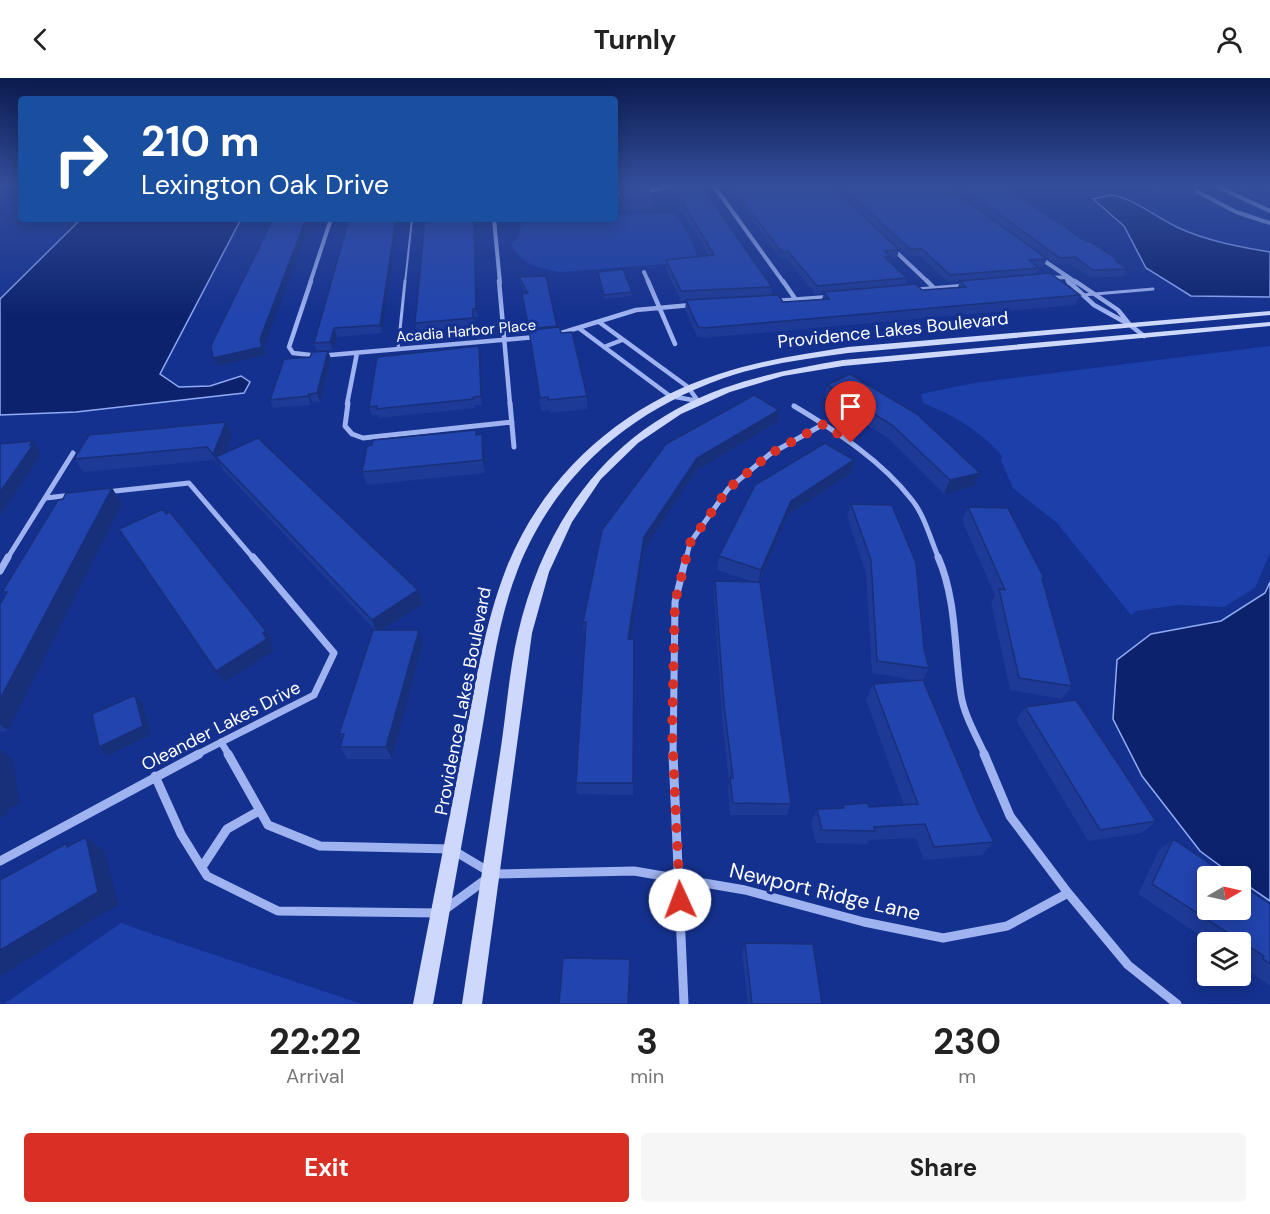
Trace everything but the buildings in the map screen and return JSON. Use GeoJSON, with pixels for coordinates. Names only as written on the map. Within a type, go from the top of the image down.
{"type":"FeatureCollection","features":[{"type":"Feature","properties":{"kind":"street","name":"Acadia Harbor Place"},"geometry":{"type":"LineString","coordinates":[[328,229],[289,347],[293,354],[304,356],[357,353],[557,335],[636,310],[700,304]]}},
{"type":"Feature","properties":{"kind":"street"},"geometry":{"type":"LineString","coordinates":[[495,229],[514,447]]}},
{"type":"Feature","properties":{"kind":"street"},"geometry":{"type":"LineString","coordinates":[[745,229],[796,300]]}},
{"type":"Feature","properties":{"kind":"street"},"geometry":{"type":"LineString","coordinates":[[885,241],[934,288]]}},
{"type":"Feature","properties":{"kind":"street"},"geometry":{"type":"LineString","coordinates":[[1037,256],[1118,310],[1130,325]]}},
{"type":"Feature","properties":{"kind":"street"},"geometry":{"type":"LineString","coordinates":[[644,272],[675,344]]}},
{"type":"Feature","properties":{"kind":"street"},"geometry":{"type":"LineString","coordinates":[[1041,279],[1066,277]]}},
{"type":"Feature","properties":{"kind":"street"},"geometry":{"type":"LineString","coordinates":[[1066,277],[1069,285],[1103,312],[1130,325],[1144,336]]}},
{"type":"Feature","properties":{"kind":"street"},"geometry":{"type":"LineString","coordinates":[[911,290],[970,285]]}},
{"type":"Feature","properties":{"kind":"street"},"geometry":{"type":"LineString","coordinates":[[767,301],[830,297]]}},
{"type":"Feature","properties":{"kind":"street","name":"Providence Lakes Boulevard"},"geometry":{"type":"LineString","coordinates":[[423,1004],[492,634],[505,582],[515,556],[539,512],[574,468],[612,432],[688,387],[742,369],[802,355],[1270,313]]}},
{"type":"Feature","properties":{"kind":"street"},"geometry":{"type":"LineString","coordinates":[[599,322],[688,387],[698,401]]}},
{"type":"Feature","properties":{"kind":"street","name":"Providence Lakes Boulevard"},"geometry":{"type":"LineString","coordinates":[[472,1004],[493,874],[525,633],[535,590],[556,536],[574,504],[609,463],[648,430],[698,401],[750,381],[819,366],[1270,324]]}},
{"type":"Feature","properties":{"kind":"street"},"geometry":{"type":"LineString","coordinates":[[580,328],[670,396],[698,401]]}},
{"type":"Feature","properties":{"kind":"street"},"geometry":{"type":"LineString","coordinates":[[604,347],[622,340]]}},
{"type":"Feature","properties":{"kind":"street"},"geometry":{"type":"LineString","coordinates":[[357,353],[344,422],[345,429],[351,435],[367,438],[512,422]]}},
{"type":"Feature","properties":{"kind":"street"},"geometry":{"type":"LineString","coordinates":[[794,406],[824,424],[885,470],[914,502],[944,570],[952,612],[961,698],[981,751],[1010,816],[1068,893],[1128,965],[1177,1004]]}},
{"type":"Feature","properties":{"kind":"street"},"geometry":{"type":"LineString","coordinates":[[684,1004],[672,731],[675,602],[690,543],[728,489],[770,454],[824,424]]}},
{"type":"Feature","properties":{"kind":"street"},"geometry":{"type":"LineString","coordinates":[[0,571],[73,453]]}},
{"type":"Feature","properties":{"kind":"street","name":"Oleander Lakes Drive"},"geometry":{"type":"LineString","coordinates":[[0,861],[314,694],[334,653],[189,483],[101,492]]}},
{"type":"Feature","properties":{"kind":"street"},"geometry":{"type":"LineString","coordinates":[[46,498],[79,495]]}},
{"type":"Feature","properties":{"kind":"street"},"geometry":{"type":"LineString","coordinates":[[156,776],[181,834],[207,876],[278,911],[440,913],[493,874],[451,849],[320,846],[268,825],[221,742]]}},
{"type":"Feature","properties":{"kind":"street"},"geometry":{"type":"LineString","coordinates":[[202,867],[227,829],[259,811]]}},
{"type":"Feature","properties":{"kind":"street","name":"Newport Ridge Lane"},"geometry":{"type":"LineString","coordinates":[[493,874],[634,871],[745,890],[864,922],[943,938],[1007,926],[1068,893]]}},
{"type":"Feature","properties":{"kind":"lane"},"geometry":{"type":"LineString","coordinates":[[399,349],[411,229]]}},
{"type":"Feature","properties":{"kind":"lane"},"geometry":{"type":"LineString","coordinates":[[1083,296],[1153,289]]}},
{"type":"Feature","properties":{"kind":"shaded area"},"geometry":{"type":"Polygon","coordinates":[[[71,229],[236,229],[160,374],[179,387],[210,386],[241,376],[250,382],[244,393],[76,412],[0,415],[0,299],[71,229]]]}},
{"type":"Feature","properties":{"kind":"shaded area"},"geometry":{"type":"Polygon","coordinates":[[[520,229],[685,229],[698,258],[692,262],[560,272],[545,269],[520,257],[511,245],[519,236],[520,229]]]}},
{"type":"Feature","properties":{"kind":"shaded area"},"geometry":{"type":"Polygon","coordinates":[[[1126,229],[1182,229],[1224,243],[1270,252],[1270,297],[1191,296],[1146,268],[1126,229]]]}},
{"type":"Feature","properties":{"kind":"shaded area"},"geometry":{"type":"Polygon","coordinates":[[[1270,346],[1270,553],[1255,588],[1224,607],[1178,605],[1136,611],[1131,615],[1057,523],[1013,488],[1001,460],[1002,456],[966,425],[923,403],[921,394],[974,383],[1270,346]]]}},
{"type":"Feature","properties":{"kind":"shaded area"},"geometry":{"type":"Polygon","coordinates":[[[1270,582],[1270,901],[1251,888],[1251,866],[1220,866],[1200,851],[1142,776],[1113,719],[1117,660],[1151,634],[1221,621],[1265,593],[1270,582]]]}},
{"type":"Feature","properties":{"kind":"shaded area"},"geometry":{"type":"Polygon","coordinates":[[[121,923],[152,934],[362,1004],[4,1004],[121,923]]]}},
{"type":"Feature","properties":{"kind":"route"},"geometry":{"type":"LineString","coordinates":[[680,900],[672,731],[675,602],[690,543],[728,489],[770,454],[824,424],[851,443]]}}]}
